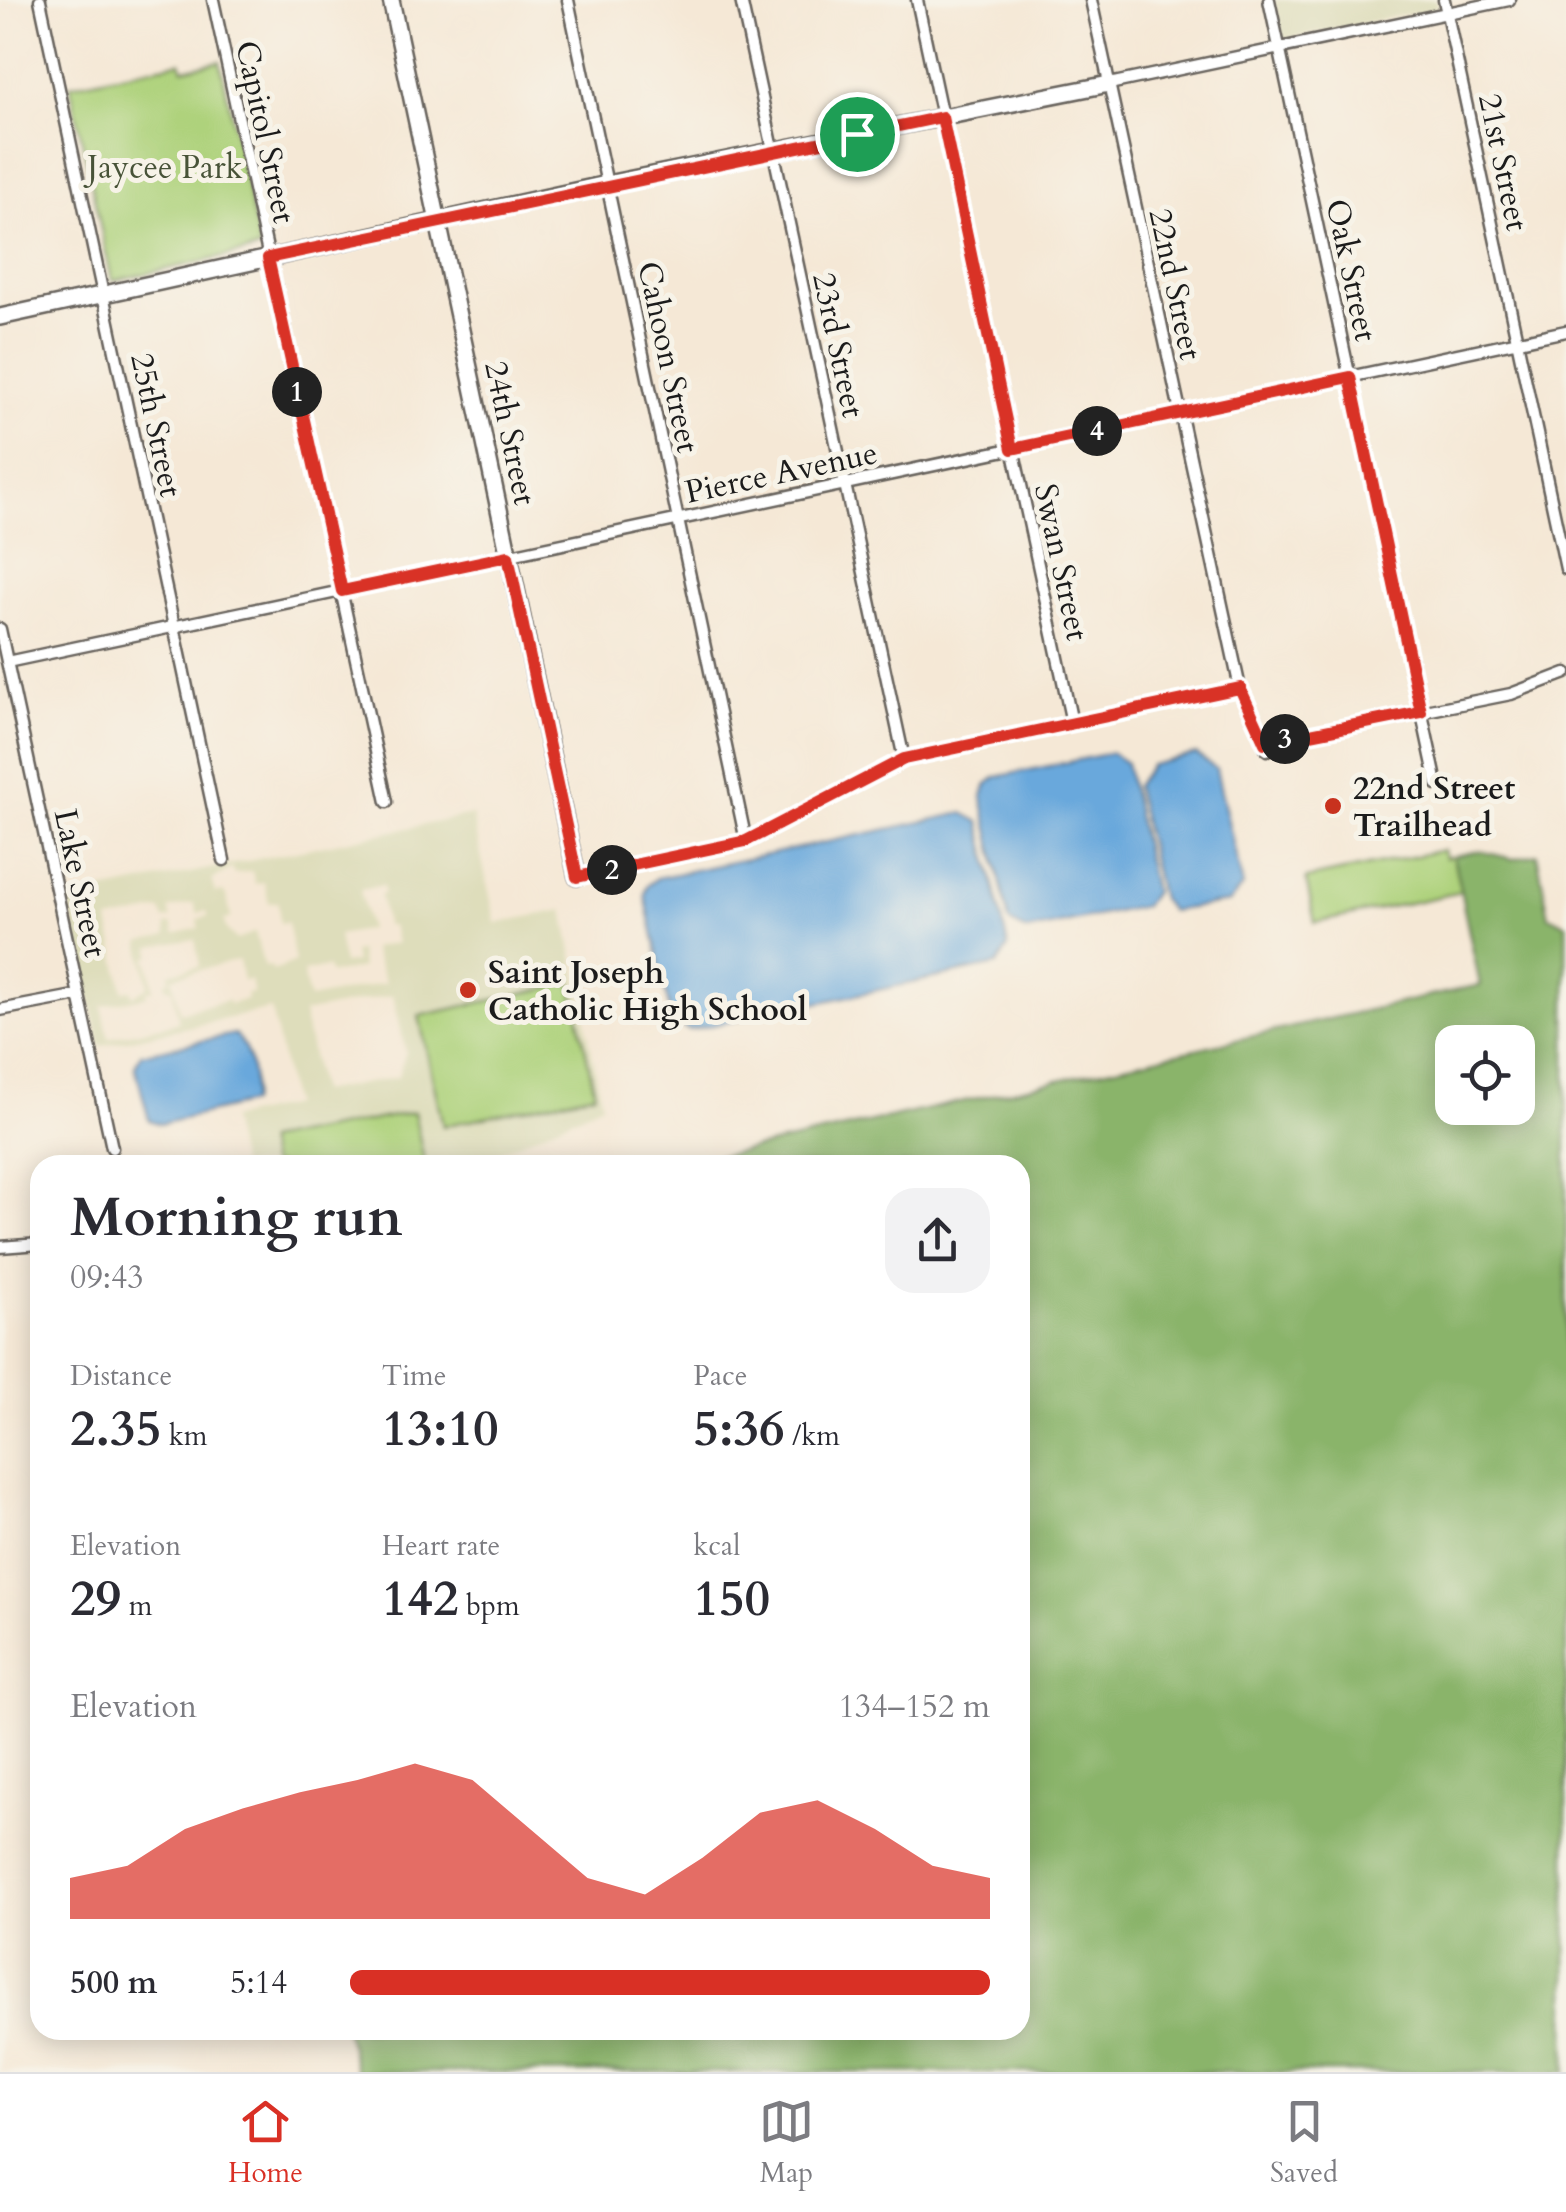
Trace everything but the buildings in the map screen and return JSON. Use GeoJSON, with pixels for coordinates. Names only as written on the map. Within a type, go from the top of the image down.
{"type":"FeatureCollection","features":[{"type":"Feature","properties":{"kind":"street","name":"25th Street"},"geometry":{"type":"LineString","coordinates":[[40,0],[224,860]]}},
{"type":"Feature","properties":{"kind":"street","name":"Capitol Street"},"geometry":{"type":"LineString","coordinates":[[213,0],[387,802]]}},
{"type":"Feature","properties":{"kind":"street","name":"24th Street"},"geometry":{"type":"LineString","coordinates":[[391,0],[577,877]]}},
{"type":"Feature","properties":{"kind":"street","name":"Cahoon Street"},"geometry":{"type":"LineString","coordinates":[[568,0],[746,841]]}},
{"type":"Feature","properties":{"kind":"street","name":"23rd Street"},"geometry":{"type":"LineString","coordinates":[[740,0],[904,759]]}},
{"type":"Feature","properties":{"kind":"street","name":"Swan Street"},"geometry":{"type":"LineString","coordinates":[[916,0],[1072,724]]}},
{"type":"Feature","properties":{"kind":"street","name":"22nd Street"},"geometry":{"type":"LineString","coordinates":[[1091,0],[1240,688],[1266,746],[1421,712]]}},
{"type":"Feature","properties":{"kind":"street","name":"Oak Street"},"geometry":{"type":"LineString","coordinates":[[1269,0],[1436,784]]}},
{"type":"Feature","properties":{"kind":"street","name":"21st Street"},"geometry":{"type":"LineString","coordinates":[[1444,0],[1566,568]]}},
{"type":"Feature","properties":{"kind":"street"},"geometry":{"type":"LineString","coordinates":[[0,317],[607,184],[1509,0]]}},
{"type":"Feature","properties":{"kind":"street","name":"Pierce Avenue"},"geometry":{"type":"LineString","coordinates":[[7,662],[1566,331]]}},
{"type":"Feature","properties":{"kind":"street","name":"Lake Street"},"geometry":{"type":"LineString","coordinates":[[0,629],[112,1148]]}},
{"type":"Feature","properties":{"kind":"street"},"geometry":{"type":"LineString","coordinates":[[1421,712],[1510,694],[1566,673]]}},
{"type":"Feature","properties":{"kind":"street"},"geometry":{"type":"LineString","coordinates":[[577,877],[746,841],[904,759],[1240,688]]}},
{"type":"Feature","properties":{"kind":"street"},"geometry":{"type":"LineString","coordinates":[[0,1010],[79,995]]}},
{"type":"Feature","properties":{"kind":"street"},"geometry":{"type":"LineString","coordinates":[[0,1247],[30,1245]]}},
{"type":"Feature","properties":{"kind":"shaded area"},"geometry":{"type":"Polygon","coordinates":[[[1275,0],[1437,0],[1438,8],[1283,40],[1275,0]]]}},
{"type":"Feature","properties":{"kind":"shaded area","name":"Saint Joseph Catholic High School"},"geometry":{"type":"Polygon","coordinates":[[[472,815],[496,923],[564,910],[602,1104],[496,1155],[423,1155],[414,1113],[267,1141],[269,1155],[238,1155],[230,1119],[292,1105],[271,1009],[100,1046],[68,898],[472,815]],[[232,868],[212,880],[215,893],[223,892],[227,897],[231,918],[224,920],[226,929],[237,940],[255,932],[264,967],[271,966],[273,971],[295,961],[287,922],[280,923],[278,902],[269,903],[264,882],[255,884],[252,871],[234,874],[232,868]],[[383,885],[360,890],[369,929],[338,935],[343,964],[355,962],[353,952],[371,948],[359,951],[361,968],[330,974],[327,967],[303,972],[309,999],[385,983],[372,948],[396,943],[392,926],[386,926],[380,895],[384,893],[383,885]],[[194,903],[169,909],[171,918],[165,920],[161,910],[109,921],[123,991],[131,990],[133,996],[149,986],[140,942],[167,936],[166,925],[172,924],[175,934],[199,928],[198,919],[208,916],[207,911],[197,913],[194,903]],[[195,939],[151,947],[152,955],[147,957],[154,989],[146,991],[147,996],[102,1006],[109,1038],[179,1022],[172,988],[166,988],[165,981],[170,980],[169,973],[200,966],[195,939]],[[239,960],[172,977],[180,1012],[228,1000],[229,1004],[247,1000],[246,994],[253,993],[250,980],[243,981],[239,960]],[[393,995],[303,1013],[320,1092],[398,1077],[406,1052],[393,995]]]}},
{"type":"Feature","properties":{"kind":"green space","name":"Jaycee Park"},"geometry":{"type":"Polygon","coordinates":[[[220,61],[260,249],[112,281],[70,85],[180,62],[183,69],[220,61]]]}},
{"type":"Feature","properties":{"kind":"green space"},"geometry":{"type":"Polygon","coordinates":[[[1443,850],[1445,858],[1453,856],[1461,892],[1315,923],[1306,879],[1443,850]]]}},
{"type":"Feature","properties":{"kind":"green space"},"geometry":{"type":"Polygon","coordinates":[[[1480,851],[1513,859],[1537,854],[1549,916],[1566,924],[1566,2072],[356,2072],[348,2040],[1030,2040],[1030,1155],[724,1155],[1480,985],[1453,856],[1480,851]]]}},
{"type":"Feature","properties":{"kind":"green space"},"geometry":{"type":"Polygon","coordinates":[[[571,983],[595,1093],[443,1126],[419,1016],[571,983]]]}},
{"type":"Feature","properties":{"kind":"green space"},"geometry":{"type":"Polygon","coordinates":[[[414,1112],[423,1155],[269,1155],[266,1141],[414,1112]]]}},
{"type":"Feature","properties":{"kind":"water"},"geometry":{"type":"Polygon","coordinates":[[[1111,753],[1126,763],[1154,892],[1144,906],[1027,931],[1009,922],[982,798],[987,784],[996,777],[1111,753]]]}},
{"type":"Feature","properties":{"kind":"water"},"geometry":{"type":"Polygon","coordinates":[[[1196,754],[1216,769],[1243,886],[1229,902],[1170,911],[1161,899],[1135,786],[1151,765],[1196,754]]]}},
{"type":"Feature","properties":{"kind":"water"},"geometry":{"type":"Polygon","coordinates":[[[963,813],[980,822],[1008,947],[997,965],[689,1030],[672,1022],[645,895],[647,886],[657,878],[963,813]]]}},
{"type":"Feature","properties":{"kind":"water"},"geometry":{"type":"Polygon","coordinates":[[[234,1034],[251,1066],[250,1103],[161,1124],[149,1120],[135,1066],[141,1054],[234,1034]]]}},
{"type":"Feature","properties":{"kind":"place","name":"22nd Street Trailhead"},"geometry":{"type":"Point","coordinates":[1333,806]}},
{"type":"Feature","properties":{"kind":"place","name":"Saint Joseph Catholic High School"},"geometry":{"type":"Point","coordinates":[468,990]}},
{"type":"Feature","properties":{"kind":"route"},"geometry":{"type":"LineString","coordinates":[[942,117],[1012,449],[1350,377],[1421,712],[1265,743],[1240,688],[904,759],[746,841],[577,877],[508,556],[342,591],[268,258],[857,134],[942,117]]}}]}
